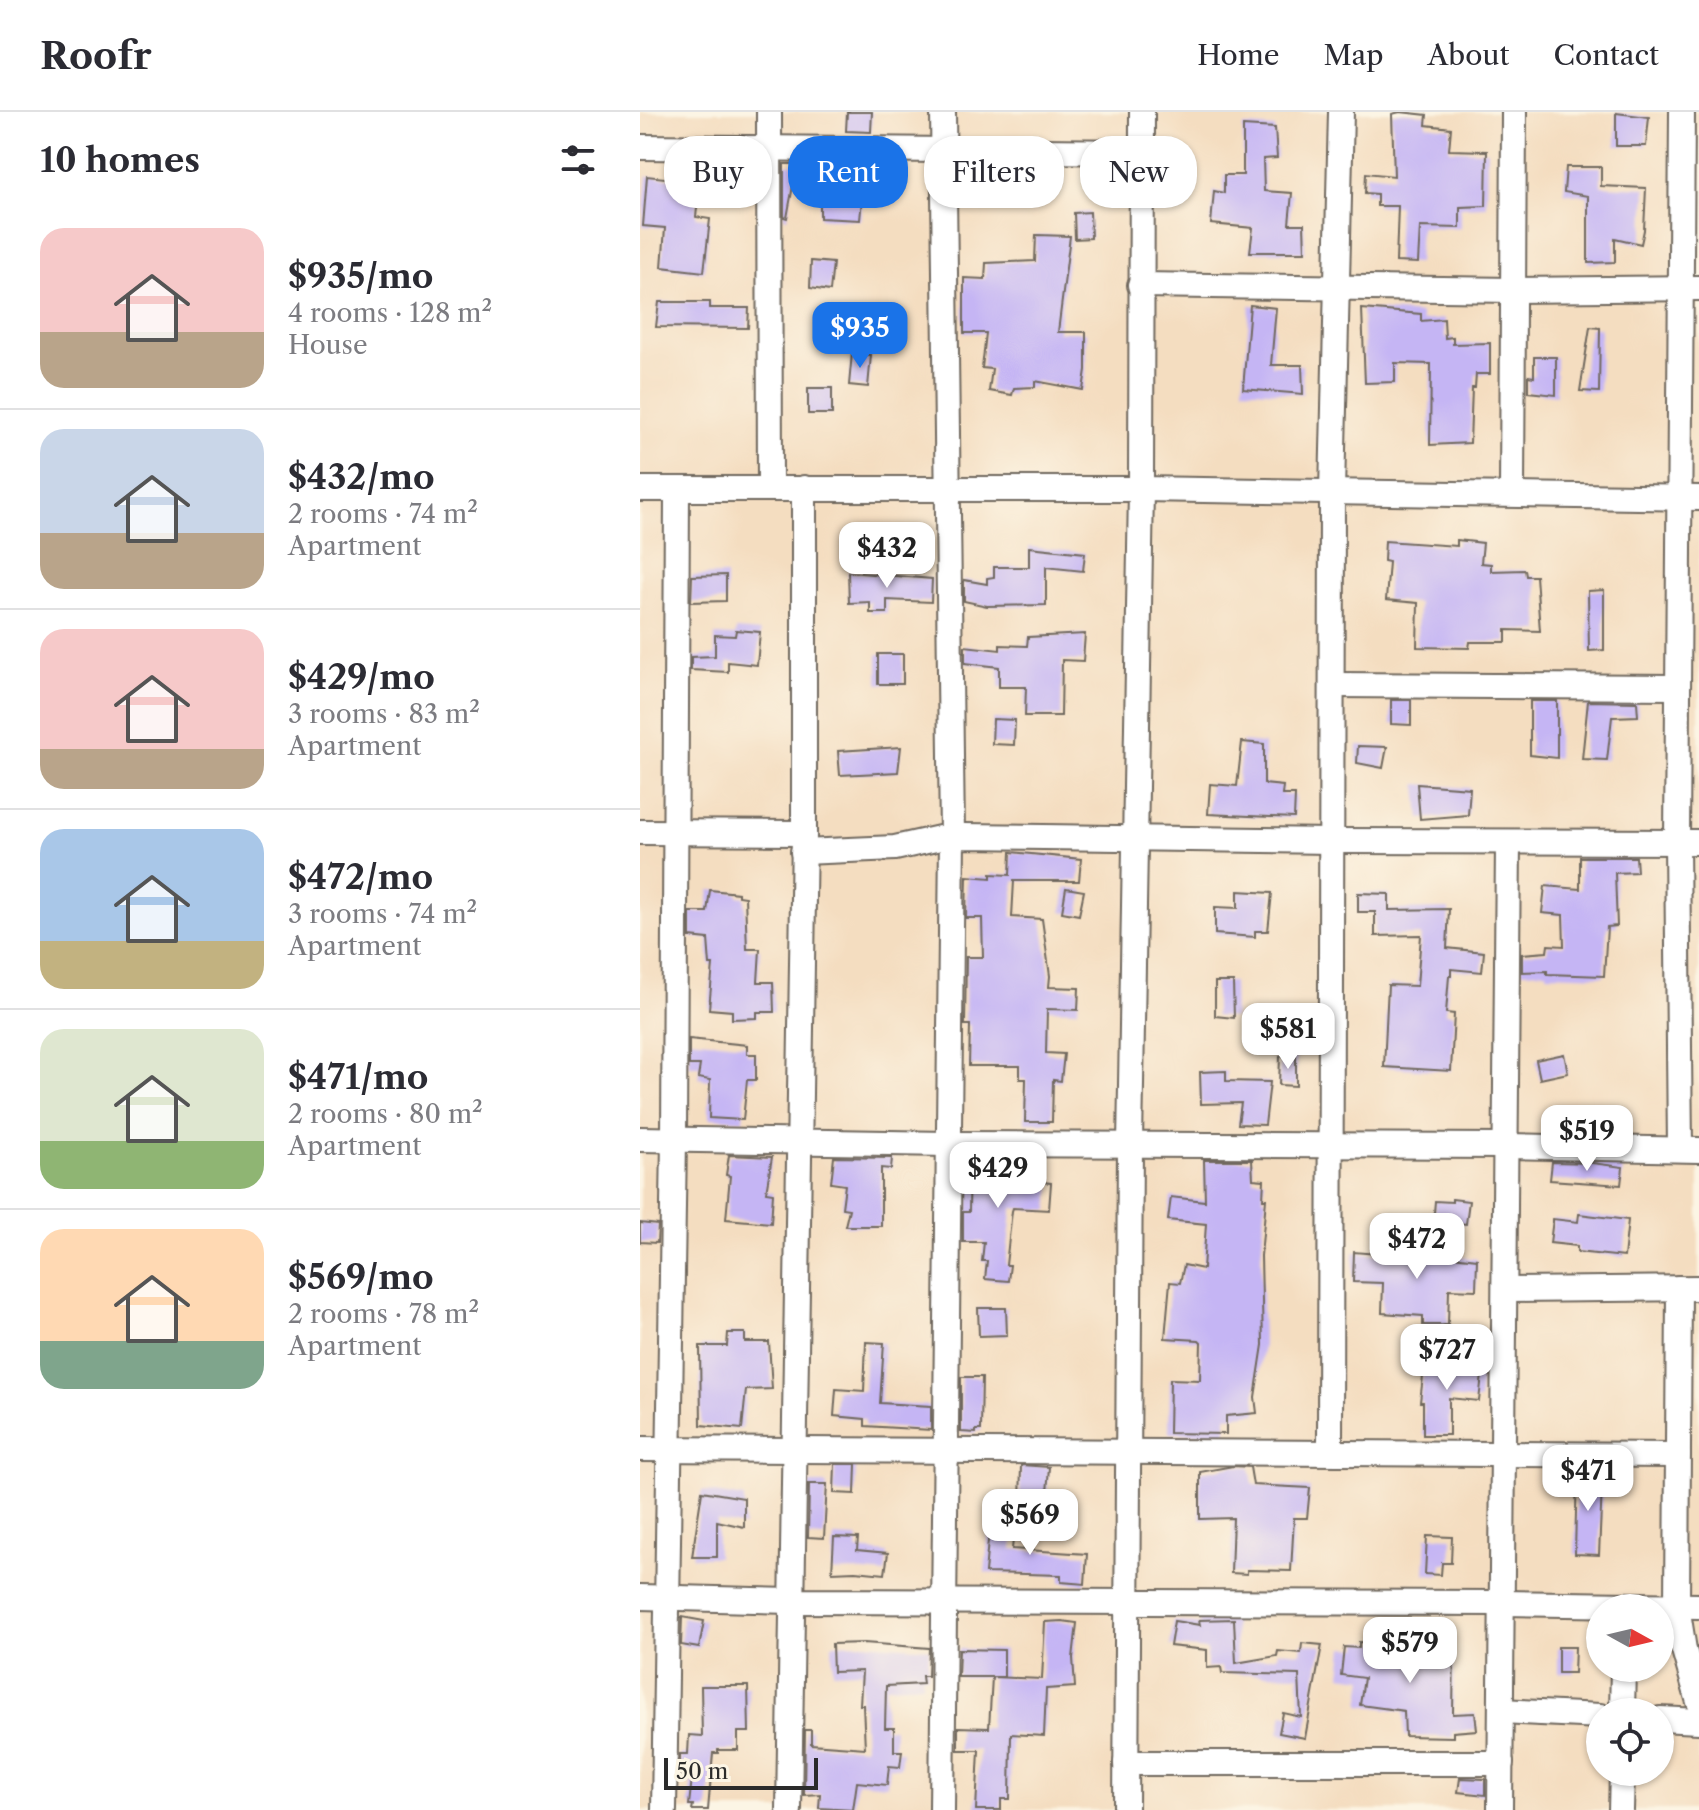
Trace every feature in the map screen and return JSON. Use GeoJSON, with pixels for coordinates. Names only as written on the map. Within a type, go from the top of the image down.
{"type":"FeatureCollection","features":[{"type":"Feature","properties":{"kind":"street"},"geometry":{"type":"LineString","coordinates":[[769,112],[769,136]]}},
{"type":"Feature","properties":{"kind":"street"},"geometry":{"type":"LineString","coordinates":[[943,112],[943,136]]}},
{"type":"Feature","properties":{"kind":"street"},"geometry":{"type":"LineString","coordinates":[[1142,112],[1142,136]]}},
{"type":"Feature","properties":{"kind":"street"},"geometry":{"type":"LineString","coordinates":[[1330,1451],[1332,492],[1341,112]]}},
{"type":"Feature","properties":{"kind":"street"},"geometry":{"type":"LineString","coordinates":[[1512,494],[1514,112]]}},
{"type":"Feature","properties":{"kind":"street"},"geometry":{"type":"LineString","coordinates":[[640,1139],[1690,1149],[1688,842],[1677,687],[1688,498],[1689,288],[1682,112]]}},
{"type":"Feature","properties":{"kind":"street"},"geometry":{"type":"LineString","coordinates":[[640,147],[664,147]]}},
{"type":"Feature","properties":{"kind":"street"},"geometry":{"type":"LineString","coordinates":[[772,147],[924,150]]}},
{"type":"Feature","properties":{"kind":"street"},"geometry":{"type":"LineString","coordinates":[[769,208],[770,488]]}},
{"type":"Feature","properties":{"kind":"street"},"geometry":{"type":"LineString","coordinates":[[942,1810],[952,836],[944,208]]}},
{"type":"Feature","properties":{"kind":"street"},"geometry":{"type":"LineString","coordinates":[[1126,1810],[1130,1144],[1141,489],[1141,208]]}},
{"type":"Feature","properties":{"kind":"street"},"geometry":{"type":"LineString","coordinates":[[1140,285],[1514,290],[1689,288]]}},
{"type":"Feature","properties":{"kind":"street"},"geometry":{"type":"LineString","coordinates":[[789,1810],[804,842],[804,488]]}},
{"type":"Feature","properties":{"kind":"street"},"geometry":{"type":"LineString","coordinates":[[640,489],[1141,489],[1688,498]]}},
{"type":"Feature","properties":{"kind":"street"},"geometry":{"type":"LineString","coordinates":[[664,1810],[674,1139],[677,489]]}},
{"type":"Feature","properties":{"kind":"street"},"geometry":{"type":"LineString","coordinates":[[1332,685],[1677,687]]}},
{"type":"Feature","properties":{"kind":"street"},"geometry":{"type":"LineString","coordinates":[[640,832],[895,848],[952,836],[1688,842]]}},
{"type":"Feature","properties":{"kind":"street"},"geometry":{"type":"LineString","coordinates":[[1500,1810],[1508,842]]}},
{"type":"Feature","properties":{"kind":"street"},"geometry":{"type":"LineString","coordinates":[[1505,1290],[1689,1288],[1678,1455],[1688,1606],[1684,1650],[1699,1702]]}},
{"type":"Feature","properties":{"kind":"street"},"geometry":{"type":"LineString","coordinates":[[640,1449],[1678,1455]]}},
{"type":"Feature","properties":{"kind":"street"},"geometry":{"type":"LineString","coordinates":[[640,1597],[790,1601],[1586,1605]]}},
{"type":"Feature","properties":{"kind":"street"},"geometry":{"type":"LineString","coordinates":[[1502,1711],[1586,1715]]}},
{"type":"Feature","properties":{"kind":"street"},"geometry":{"type":"LineString","coordinates":[[1674,1720],[1699,1721]]}},
{"type":"Feature","properties":{"kind":"street"},"geometry":{"type":"LineString","coordinates":[[1126,1763],[1501,1763]]}},
{"type":"Feature","properties":{"kind":"street"},"geometry":{"type":"LineString","coordinates":[[1621,1810],[1622,1786]]}},
{"type":"Feature","properties":{"kind":"building"},"geometry":{"type":"Polygon","coordinates":[[[847,112],[872,112],[871,132],[846,131],[847,112]]]}},
{"type":"Feature","properties":{"kind":"building"},"geometry":{"type":"Polygon","coordinates":[[[1616,113],[1649,117],[1646,146],[1616,146],[1616,113]]]}},
{"type":"Feature","properties":{"kind":"building"},"geometry":{"type":"Polygon","coordinates":[[[1392,114],[1427,115],[1426,125],[1451,128],[1449,150],[1487,151],[1486,206],[1460,207],[1460,228],[1420,227],[1418,263],[1396,262],[1398,206],[1377,206],[1377,194],[1365,193],[1366,173],[1394,176],[1392,114]]]}},
{"type":"Feature","properties":{"kind":"building"},"geometry":{"type":"Polygon","coordinates":[[[1243,126],[1275,128],[1277,158],[1263,159],[1264,191],[1292,193],[1289,224],[1304,224],[1305,252],[1250,252],[1253,228],[1211,224],[1214,191],[1224,193],[1224,175],[1243,175],[1243,126]]]}},
{"type":"Feature","properties":{"kind":"building"},"geometry":{"type":"Polygon","coordinates":[[[784,164],[788,164],[789,208],[787,218],[784,217],[784,164]]]}},
{"type":"Feature","properties":{"kind":"building"},"geometry":{"type":"Polygon","coordinates":[[[1566,167],[1601,167],[1601,186],[1646,188],[1641,244],[1615,238],[1615,262],[1588,263],[1588,196],[1564,192],[1566,167]]]}},
{"type":"Feature","properties":{"kind":"building"},"geometry":{"type":"Polygon","coordinates":[[[647,176],[664,178],[664,208],[697,208],[696,217],[710,219],[704,272],[662,267],[665,228],[643,226],[647,176]]]}},
{"type":"Feature","properties":{"kind":"building"},"geometry":{"type":"Polygon","coordinates":[[[820,208],[861,208],[860,220],[820,218],[820,208]]]}},
{"type":"Feature","properties":{"kind":"building"},"geometry":{"type":"Polygon","coordinates":[[[1090,212],[1091,238],[1075,239],[1074,213],[1090,212]]]}},
{"type":"Feature","properties":{"kind":"building"},"geometry":{"type":"Polygon","coordinates":[[[1036,235],[1070,236],[1058,332],[1086,332],[1083,390],[1035,381],[1035,387],[1014,388],[1012,395],[989,391],[992,369],[982,368],[986,333],[964,333],[964,278],[985,279],[986,263],[1035,261],[1036,235]]]}},
{"type":"Feature","properties":{"kind":"building"},"geometry":{"type":"Polygon","coordinates":[[[811,261],[833,263],[830,291],[810,288],[811,261]]]}},
{"type":"Feature","properties":{"kind":"building"},"geometry":{"type":"Polygon","coordinates":[[[659,302],[710,302],[710,308],[749,308],[748,328],[656,327],[659,302]]]}},
{"type":"Feature","properties":{"kind":"building"},"geometry":{"type":"Polygon","coordinates":[[[1250,305],[1276,308],[1271,365],[1302,365],[1303,394],[1243,389],[1250,305]]]}},
{"type":"Feature","properties":{"kind":"building"},"geometry":{"type":"Polygon","coordinates":[[[1362,309],[1421,314],[1421,321],[1444,319],[1445,338],[1453,337],[1453,344],[1490,343],[1490,374],[1476,374],[1475,388],[1472,388],[1470,443],[1430,445],[1431,364],[1395,363],[1395,382],[1365,383],[1362,309]]]}},
{"type":"Feature","properties":{"kind":"building"},"geometry":{"type":"Polygon","coordinates":[[[1590,327],[1600,328],[1599,392],[1580,391],[1590,327]]]}},
{"type":"Feature","properties":{"kind":"building"},"geometry":{"type":"Polygon","coordinates":[[[852,353],[871,355],[868,387],[849,385],[852,353]]]}},
{"type":"Feature","properties":{"kind":"building"},"geometry":{"type":"Polygon","coordinates":[[[1534,357],[1556,357],[1556,395],[1528,392],[1528,376],[1534,377],[1534,357]]]}},
{"type":"Feature","properties":{"kind":"building"},"geometry":{"type":"Polygon","coordinates":[[[808,388],[832,388],[832,414],[808,414],[808,388]]]}},
{"type":"Feature","properties":{"kind":"building"},"geometry":{"type":"Polygon","coordinates":[[[1457,540],[1483,543],[1481,563],[1491,564],[1491,571],[1525,570],[1526,576],[1536,576],[1540,631],[1506,630],[1506,642],[1470,642],[1469,648],[1417,647],[1418,603],[1386,600],[1389,562],[1384,561],[1385,541],[1457,546],[1457,540]]]}},
{"type":"Feature","properties":{"kind":"building"},"geometry":{"type":"Polygon","coordinates":[[[1029,547],[1085,553],[1083,571],[1046,567],[1046,605],[987,606],[964,601],[964,580],[987,584],[987,578],[994,577],[994,567],[1029,567],[1029,547]]]}},
{"type":"Feature","properties":{"kind":"building"},"geometry":{"type":"Polygon","coordinates":[[[848,572],[932,579],[931,602],[887,600],[887,613],[870,613],[870,602],[849,603],[848,572]]]}},
{"type":"Feature","properties":{"kind":"building"},"geometry":{"type":"Polygon","coordinates":[[[726,575],[726,601],[691,602],[692,576],[726,575]]]}},
{"type":"Feature","properties":{"kind":"building"},"geometry":{"type":"Polygon","coordinates":[[[1604,590],[1604,650],[1589,651],[1588,591],[1604,590]]]}},
{"type":"Feature","properties":{"kind":"building"},"geometry":{"type":"Polygon","coordinates":[[[736,630],[760,632],[757,665],[728,662],[728,672],[691,670],[691,657],[715,656],[715,635],[735,636],[736,630]]]}},
{"type":"Feature","properties":{"kind":"building"},"geometry":{"type":"Polygon","coordinates":[[[1085,634],[1083,661],[1062,660],[1061,716],[1025,716],[1026,687],[999,687],[999,667],[965,663],[965,646],[1000,650],[1000,645],[1027,646],[1028,637],[1085,634]]]}},
{"type":"Feature","properties":{"kind":"building"},"geometry":{"type":"Polygon","coordinates":[[[878,654],[903,654],[903,684],[878,684],[878,654]]]}},
{"type":"Feature","properties":{"kind":"building"},"geometry":{"type":"Polygon","coordinates":[[[1391,700],[1411,700],[1411,725],[1391,724],[1391,700]]]}},
{"type":"Feature","properties":{"kind":"building"},"geometry":{"type":"Polygon","coordinates":[[[1530,701],[1557,701],[1557,758],[1530,755],[1530,701]]]}},
{"type":"Feature","properties":{"kind":"building"},"geometry":{"type":"Polygon","coordinates":[[[1588,701],[1637,702],[1638,716],[1612,717],[1607,760],[1582,759],[1588,701]]]}},
{"type":"Feature","properties":{"kind":"building"},"geometry":{"type":"Polygon","coordinates":[[[993,719],[1015,720],[1014,745],[992,744],[993,719]]]}},
{"type":"Feature","properties":{"kind":"building"},"geometry":{"type":"Polygon","coordinates":[[[1242,742],[1264,744],[1264,784],[1283,786],[1282,795],[1295,795],[1294,818],[1208,814],[1210,784],[1237,786],[1242,742]]]}},
{"type":"Feature","properties":{"kind":"building"},"geometry":{"type":"Polygon","coordinates":[[[1358,746],[1387,747],[1383,768],[1357,763],[1358,746]]]}},
{"type":"Feature","properties":{"kind":"building"},"geometry":{"type":"Polygon","coordinates":[[[901,747],[898,772],[840,775],[838,751],[901,747]]]}},
{"type":"Feature","properties":{"kind":"building"},"geometry":{"type":"Polygon","coordinates":[[[1417,784],[1470,788],[1468,815],[1420,819],[1417,784]]]}},
{"type":"Feature","properties":{"kind":"building"},"geometry":{"type":"Polygon","coordinates":[[[1011,852],[1081,859],[1079,881],[1014,881],[1012,917],[1042,919],[1049,987],[1079,988],[1078,1010],[1047,1009],[1046,1053],[1064,1054],[1061,1081],[1053,1080],[1052,1122],[1025,1122],[1026,1079],[1020,1079],[1020,1066],[969,1066],[970,1025],[965,1025],[966,957],[983,957],[982,918],[966,918],[967,876],[991,878],[991,874],[1010,875],[1011,852]]]}},
{"type":"Feature","properties":{"kind":"building"},"geometry":{"type":"Polygon","coordinates":[[[1580,857],[1636,857],[1637,872],[1615,873],[1617,926],[1607,927],[1604,976],[1522,972],[1522,954],[1547,952],[1548,945],[1564,946],[1563,915],[1542,913],[1545,886],[1580,889],[1580,857]]]}},
{"type":"Feature","properties":{"kind":"building"},"geometry":{"type":"Polygon","coordinates":[[[1066,888],[1084,891],[1079,915],[1062,912],[1066,888]]]}},
{"type":"Feature","properties":{"kind":"building"},"geometry":{"type":"Polygon","coordinates":[[[710,890],[738,893],[738,896],[745,897],[747,949],[760,949],[758,982],[773,982],[774,1012],[757,1012],[757,1018],[732,1019],[732,1011],[709,1009],[713,965],[710,965],[708,939],[690,937],[690,912],[707,912],[710,890]]]}},
{"type":"Feature","properties":{"kind":"building"},"geometry":{"type":"Polygon","coordinates":[[[1238,891],[1272,893],[1268,931],[1255,931],[1255,937],[1215,934],[1215,907],[1238,908],[1238,891]]]}},
{"type":"Feature","properties":{"kind":"building"},"geometry":{"type":"Polygon","coordinates":[[[1358,893],[1389,894],[1389,910],[1449,909],[1447,948],[1484,952],[1482,972],[1451,969],[1449,976],[1446,1013],[1454,1014],[1451,1071],[1384,1067],[1388,985],[1417,986],[1421,935],[1375,936],[1375,912],[1358,912],[1358,893]]]}},
{"type":"Feature","properties":{"kind":"building"},"geometry":{"type":"Polygon","coordinates":[[[1215,982],[1233,982],[1234,1018],[1215,1016],[1215,982]]]}},
{"type":"Feature","properties":{"kind":"building"},"geometry":{"type":"Polygon","coordinates":[[[689,1039],[747,1045],[747,1054],[756,1054],[756,1080],[747,1080],[743,1120],[709,1118],[710,1080],[698,1078],[700,1065],[689,1065],[689,1039]]]}},
{"type":"Feature","properties":{"kind":"building"},"geometry":{"type":"Polygon","coordinates":[[[1564,1054],[1568,1073],[1540,1079],[1536,1060],[1564,1054]]]}},
{"type":"Feature","properties":{"kind":"building"},"geometry":{"type":"Polygon","coordinates":[[[1280,1056],[1296,1056],[1296,1086],[1279,1085],[1280,1056]]]}},
{"type":"Feature","properties":{"kind":"building"},"geometry":{"type":"Polygon","coordinates":[[[1226,1071],[1226,1081],[1270,1082],[1265,1125],[1238,1124],[1241,1103],[1201,1104],[1200,1072],[1226,1071]]]}},
{"type":"Feature","properties":{"kind":"building"},"geometry":{"type":"Polygon","coordinates":[[[729,1155],[772,1157],[766,1192],[773,1193],[771,1223],[726,1219],[729,1155]]]}},
{"type":"Feature","properties":{"kind":"building"},"geometry":{"type":"Polygon","coordinates":[[[834,1157],[892,1158],[891,1169],[881,1168],[881,1226],[845,1226],[849,1209],[842,1208],[845,1185],[831,1183],[834,1157]]]}},
{"type":"Feature","properties":{"kind":"building"},"geometry":{"type":"Polygon","coordinates":[[[970,1159],[1012,1159],[1010,1179],[1051,1183],[1049,1210],[1013,1208],[1006,1265],[1010,1265],[1008,1281],[985,1279],[987,1261],[982,1261],[984,1242],[963,1242],[963,1212],[969,1212],[970,1159]]]}},
{"type":"Feature","properties":{"kind":"building"},"geometry":{"type":"Polygon","coordinates":[[[1204,1160],[1252,1160],[1253,1179],[1264,1180],[1263,1199],[1266,1199],[1261,1256],[1263,1345],[1255,1397],[1257,1413],[1226,1416],[1226,1434],[1169,1433],[1170,1379],[1200,1380],[1201,1342],[1165,1338],[1170,1282],[1180,1283],[1184,1265],[1203,1269],[1206,1224],[1168,1220],[1171,1197],[1205,1201],[1204,1160]]]}},
{"type":"Feature","properties":{"kind":"building"},"geometry":{"type":"Polygon","coordinates":[[[1552,1162],[1623,1167],[1621,1185],[1550,1180],[1552,1162]]]}},
{"type":"Feature","properties":{"kind":"building"},"geometry":{"type":"Polygon","coordinates":[[[1452,1199],[1469,1201],[1466,1224],[1450,1222],[1450,1225],[1433,1225],[1435,1201],[1452,1202],[1452,1199]]]}},
{"type":"Feature","properties":{"kind":"building"},"geometry":{"type":"Polygon","coordinates":[[[1579,1214],[1628,1220],[1624,1257],[1577,1252],[1577,1246],[1550,1243],[1553,1219],[1578,1222],[1579,1214]]]}},
{"type":"Feature","properties":{"kind":"building"},"geometry":{"type":"Polygon","coordinates":[[[640,1223],[658,1225],[657,1243],[640,1242],[640,1223]]]}},
{"type":"Feature","properties":{"kind":"building"},"geometry":{"type":"Polygon","coordinates":[[[1413,1249],[1451,1252],[1452,1256],[1477,1259],[1476,1290],[1449,1289],[1448,1325],[1423,1325],[1423,1316],[1382,1313],[1383,1283],[1353,1282],[1354,1252],[1413,1257],[1413,1249]]]}},
{"type":"Feature","properties":{"kind":"building"},"geometry":{"type":"Polygon","coordinates":[[[978,1308],[1006,1308],[1007,1335],[979,1336],[978,1308]]]}},
{"type":"Feature","properties":{"kind":"building"},"geometry":{"type":"Polygon","coordinates":[[[728,1333],[745,1333],[745,1342],[769,1342],[772,1389],[746,1390],[742,1429],[701,1425],[700,1346],[727,1346],[728,1333]]]}},
{"type":"Feature","properties":{"kind":"building"},"geometry":{"type":"Polygon","coordinates":[[[866,1342],[884,1343],[880,1403],[931,1406],[931,1430],[865,1426],[865,1419],[834,1416],[836,1389],[864,1391],[866,1342]]]}},
{"type":"Feature","properties":{"kind":"building"},"geometry":{"type":"Polygon","coordinates":[[[1425,1359],[1483,1366],[1479,1401],[1449,1398],[1449,1435],[1423,1435],[1423,1402],[1420,1402],[1425,1359]]]}},
{"type":"Feature","properties":{"kind":"building"},"geometry":{"type":"Polygon","coordinates":[[[961,1377],[982,1377],[981,1430],[976,1430],[976,1433],[961,1432],[961,1377]]]}},
{"type":"Feature","properties":{"kind":"building"},"geometry":{"type":"Polygon","coordinates":[[[835,1464],[856,1464],[855,1494],[834,1493],[835,1464]]]}},
{"type":"Feature","properties":{"kind":"building"},"geometry":{"type":"Polygon","coordinates":[[[1021,1465],[1049,1467],[1046,1506],[1020,1503],[1021,1465]]]}},
{"type":"Feature","properties":{"kind":"building"},"geometry":{"type":"Polygon","coordinates":[[[1233,1466],[1250,1467],[1253,1485],[1310,1488],[1307,1518],[1294,1518],[1291,1571],[1247,1570],[1247,1574],[1231,1573],[1233,1518],[1200,1519],[1200,1472],[1233,1466]]]}},
{"type":"Feature","properties":{"kind":"building"},"geometry":{"type":"Polygon","coordinates":[[[1577,1469],[1598,1469],[1597,1485],[1602,1485],[1599,1555],[1575,1554],[1577,1469]]]}},
{"type":"Feature","properties":{"kind":"building"},"geometry":{"type":"Polygon","coordinates":[[[809,1484],[827,1484],[824,1538],[808,1537],[809,1484]]]}},
{"type":"Feature","properties":{"kind":"building"},"geometry":{"type":"Polygon","coordinates":[[[702,1491],[744,1498],[744,1527],[717,1521],[717,1557],[692,1557],[702,1491]]]}},
{"type":"Feature","properties":{"kind":"building"},"geometry":{"type":"Polygon","coordinates":[[[990,1519],[1015,1521],[1012,1549],[1087,1554],[1085,1584],[1061,1582],[1061,1575],[985,1573],[990,1519]]]}},
{"type":"Feature","properties":{"kind":"building"},"geometry":{"type":"Polygon","coordinates":[[[1427,1536],[1452,1537],[1451,1563],[1442,1563],[1441,1575],[1425,1574],[1427,1536]]]}},
{"type":"Feature","properties":{"kind":"building"},"geometry":{"type":"Polygon","coordinates":[[[834,1537],[858,1538],[857,1550],[888,1553],[885,1574],[832,1572],[834,1537]]]}},
{"type":"Feature","properties":{"kind":"building"},"geometry":{"type":"Polygon","coordinates":[[[682,1617],[704,1621],[699,1648],[681,1645],[682,1617]]]}},
{"type":"Feature","properties":{"kind":"building"},"geometry":{"type":"Polygon","coordinates":[[[1234,1619],[1236,1663],[1277,1656],[1278,1651],[1301,1653],[1302,1643],[1322,1645],[1305,1738],[1279,1733],[1283,1713],[1301,1717],[1299,1675],[1222,1673],[1221,1667],[1207,1668],[1207,1650],[1170,1646],[1174,1621],[1200,1625],[1199,1620],[1234,1619]]]}},
{"type":"Feature","properties":{"kind":"building"},"geometry":{"type":"Polygon","coordinates":[[[1045,1622],[1077,1623],[1073,1658],[1075,1687],[1046,1689],[1044,1736],[1011,1734],[1010,1799],[1001,1799],[1001,1810],[976,1810],[979,1750],[958,1750],[958,1727],[989,1728],[992,1677],[1042,1679],[1045,1622]]]}},
{"type":"Feature","properties":{"kind":"building"},"geometry":{"type":"Polygon","coordinates":[[[1359,1642],[1454,1647],[1453,1714],[1475,1713],[1477,1730],[1453,1732],[1453,1737],[1405,1736],[1404,1711],[1360,1705],[1364,1678],[1341,1675],[1344,1647],[1359,1648],[1359,1642]]]}},
{"type":"Feature","properties":{"kind":"building"},"geometry":{"type":"Polygon","coordinates":[[[832,1644],[929,1648],[928,1676],[922,1676],[923,1684],[886,1686],[885,1728],[894,1728],[894,1751],[902,1751],[900,1767],[889,1766],[887,1785],[857,1782],[853,1810],[819,1808],[820,1794],[804,1795],[805,1730],[811,1730],[811,1744],[865,1748],[863,1705],[860,1705],[862,1671],[833,1672],[832,1644]]]}},
{"type":"Feature","properties":{"kind":"building"},"geometry":{"type":"Polygon","coordinates":[[[1558,1647],[1575,1647],[1574,1673],[1558,1673],[1558,1647]]]}},
{"type":"Feature","properties":{"kind":"building"},"geometry":{"type":"Polygon","coordinates":[[[959,1649],[1004,1650],[1004,1677],[958,1677],[959,1649]]]}},
{"type":"Feature","properties":{"kind":"building"},"geometry":{"type":"Polygon","coordinates":[[[701,1686],[748,1686],[749,1732],[738,1732],[738,1750],[713,1753],[708,1810],[692,1810],[693,1805],[689,1805],[692,1778],[680,1777],[680,1754],[688,1754],[689,1735],[702,1736],[701,1686]]]}},
{"type":"Feature","properties":{"kind":"building"},"geometry":{"type":"Polygon","coordinates":[[[1460,1778],[1485,1779],[1485,1795],[1458,1792],[1460,1778]]]}}]}
